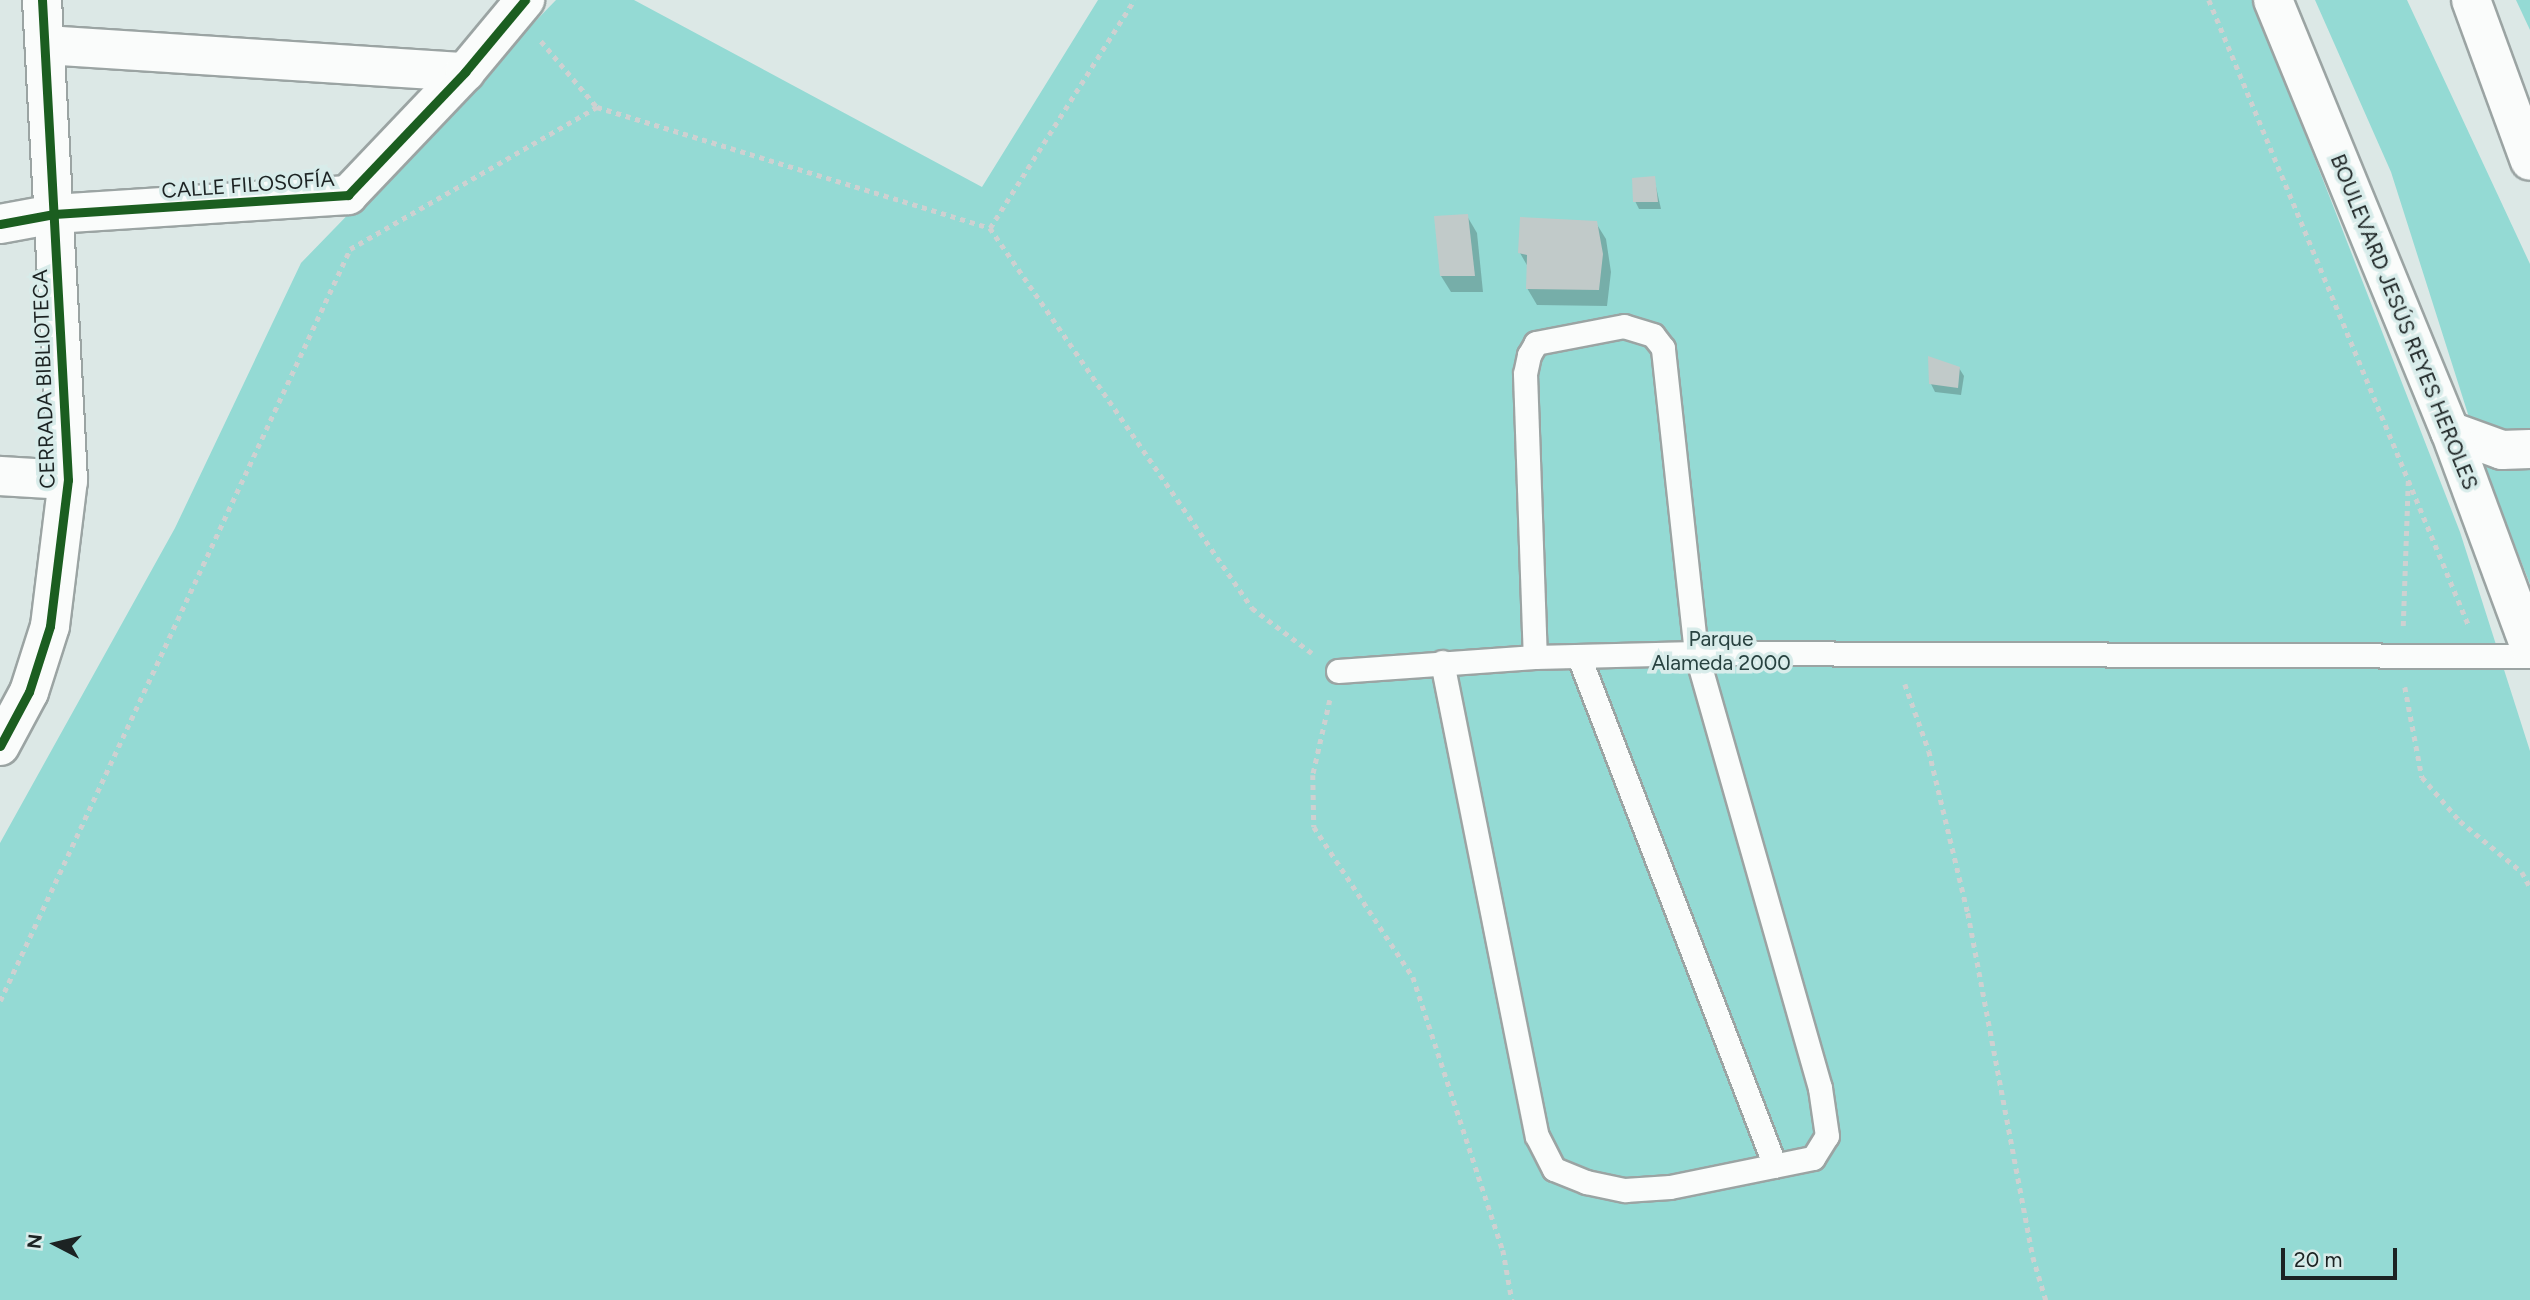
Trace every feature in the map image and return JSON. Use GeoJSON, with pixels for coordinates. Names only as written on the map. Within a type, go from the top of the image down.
{"type":"FeatureCollection","features":[{"type":"Feature","properties":{"kind":"street","name":"CERRADA BIBLIOTECA"},"geometry":{"type":"LineString","coordinates":[[0,746],[29,692],[50,626],[68,480],[42,0]]}},
{"type":"Feature","properties":{"kind":"street","name":"BOULEVARD JESÚS REYES HEROLES"},"geometry":{"type":"LineString","coordinates":[[2273,0],[2449,431],[2527,641]]}},
{"type":"Feature","properties":{"kind":"street"},"geometry":{"type":"LineString","coordinates":[[2471,0],[2530,162]]}},
{"type":"Feature","properties":{"kind":"street","name":"CALLE FILOSOFÍA"},"geometry":{"type":"LineString","coordinates":[[0,225],[54,214],[338,199],[357,187],[465,72],[520,6]]}},
{"type":"Feature","properties":{"kind":"street"},"geometry":{"type":"LineString","coordinates":[[45,45],[465,72]]}},
{"type":"Feature","properties":{"kind":"street"},"geometry":{"type":"LineString","coordinates":[[2449,431],[2501,450],[2530,449]]}},
{"type":"Feature","properties":{"kind":"street"},"geometry":{"type":"LineString","coordinates":[[0,476],[68,480]]}},
{"type":"Feature","properties":{"kind":"street"},"geometry":{"type":"LineString","coordinates":[[2527,641],[2530,583]]}},
{"type":"Feature","properties":{"kind":"lane"},"geometry":{"type":"LineString","coordinates":[[1442,662],[1537,1136],[1554,1169],[1586,1182],[1625,1190],[1670,1187],[1812,1158],[1827,1136],[1820,1088],[1696,653],[1663,348],[1653,335],[1624,326],[1536,343],[1529,355],[1525,374],[1535,657]]}},
{"type":"Feature","properties":{"kind":"lane"},"geometry":{"type":"LineString","coordinates":[[1338,671],[1535,657],[1696,653],[2481,656],[2527,641]]}},
{"type":"Feature","properties":{"kind":"lane"},"geometry":{"type":"LineString","coordinates":[[1579,657],[1775,1166]]}},
{"type":"Feature","properties":{"kind":"path"},"geometry":{"type":"LineString","coordinates":[[990,228],[1133,0]]}},
{"type":"Feature","properties":{"kind":"path"},"geometry":{"type":"LineString","coordinates":[[2209,0],[2481,656]]}},
{"type":"Feature","properties":{"kind":"path"},"geometry":{"type":"LineString","coordinates":[[520,6],[597,107],[990,228],[1252,608],[1338,671],[1312,775],[1314,827],[1413,977],[1503,1250],[1512,1300]]}},
{"type":"Feature","properties":{"kind":"path"},"geometry":{"type":"LineString","coordinates":[[0,1001],[350,249],[597,107]]}},
{"type":"Feature","properties":{"kind":"path"},"geometry":{"type":"LineString","coordinates":[[2408,476],[2402,656],[2409,723],[2422,777],[2460,821],[2522,872],[2530,887]]}},
{"type":"Feature","properties":{"kind":"path"},"geometry":{"type":"LineString","coordinates":[[1895,654],[1928,751],[1964,899],[2034,1257],[2046,1300]]}},
{"type":"Feature","properties":{"kind":"green space","name":"Parque Alameda 2000"},"geometry":{"type":"Polygon","coordinates":[[[556,0],[634,0],[982,187],[1098,0],[2253,0],[2460,532],[2530,751],[2530,1300],[0,1300],[0,843],[175,528],[301,263],[556,0]]]}},
{"type":"Feature","properties":{"kind":"green space"},"geometry":{"type":"Polygon","coordinates":[[[2315,0],[2407,0],[2530,264],[2530,584],[2488,477],[2391,172],[2315,0]]]}},
{"type":"Feature","properties":{"kind":"green space"},"geometry":{"type":"Polygon","coordinates":[[[2516,0],[2530,0],[2530,30],[2516,0]]]}},
{"type":"Feature","properties":{"kind":"building"},"geometry":{"type":"Polygon","coordinates":[[[1655,176],[1658,202],[1633,202],[1632,178],[1655,176]]]}},
{"type":"Feature","properties":{"kind":"building"},"geometry":{"type":"Polygon","coordinates":[[[1468,214],[1475,276],[1440,276],[1434,216],[1468,214]]]}},
{"type":"Feature","properties":{"kind":"building"},"geometry":{"type":"Polygon","coordinates":[[[1520,217],[1597,221],[1603,254],[1599,290],[1526,289],[1527,255],[1518,253],[1520,217]]]}},
{"type":"Feature","properties":{"kind":"building"},"geometry":{"type":"Polygon","coordinates":[[[1928,356],[1960,367],[1958,388],[1929,384],[1928,356]]]}},
{"type":"Feature","properties":{"kind":"cycle path"},"geometry":{"type":"LineString","coordinates":[[0,746],[29,692],[50,626],[68,480],[42,0]]}},
{"type":"Feature","properties":{"kind":"cycle path"},"geometry":{"type":"LineString","coordinates":[[0,224],[54,214],[348,195],[465,72],[525,0]]}}]}
